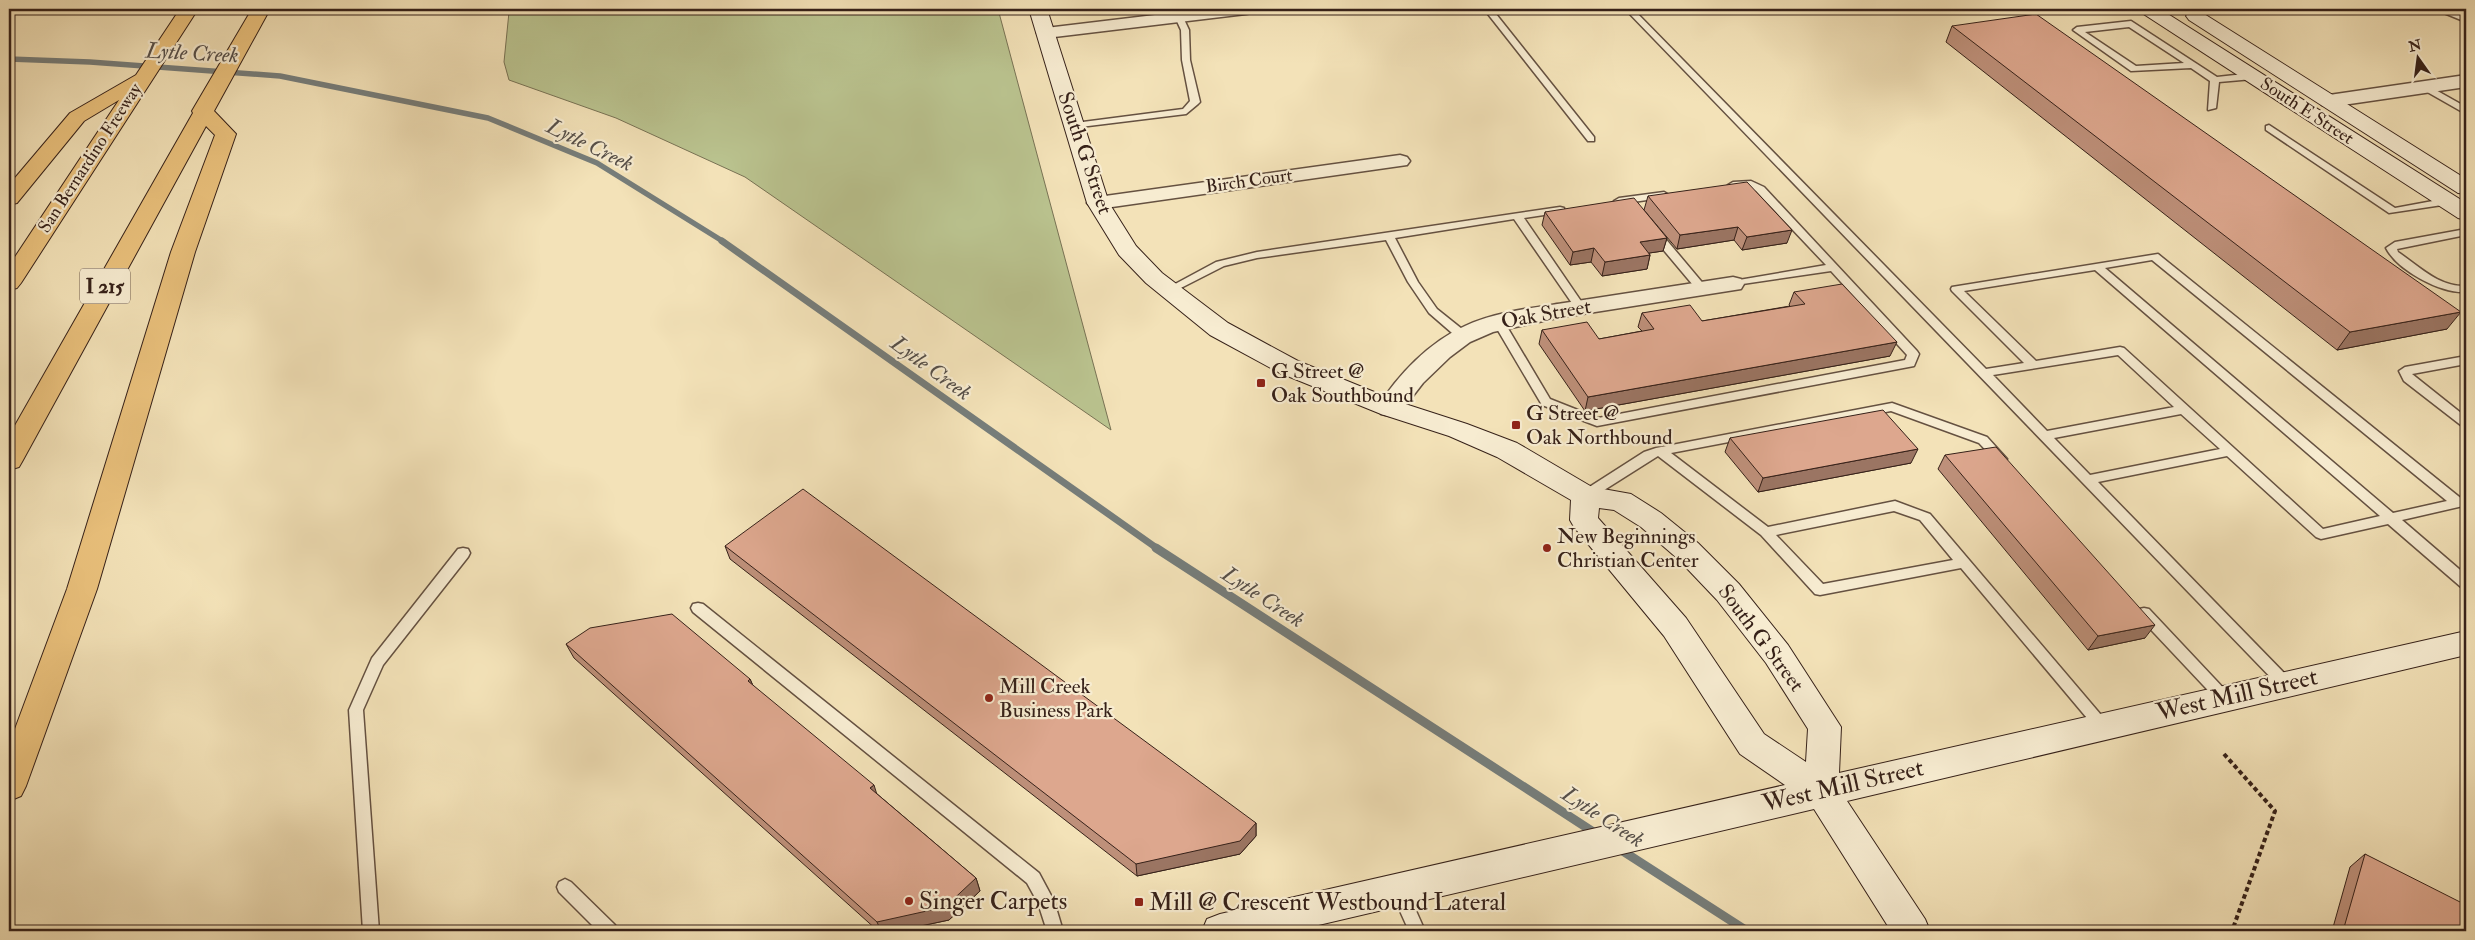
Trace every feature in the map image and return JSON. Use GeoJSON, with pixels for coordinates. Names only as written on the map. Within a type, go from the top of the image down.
{"type":"FeatureCollection","features":[{"type":"Feature","properties":{"kind":"highway","name":"San Bernardino Freeway"},"geometry":{"type":"LineString","coordinates":[[9,283],[189,9]]}},
{"type":"Feature","properties":{"kind":"highway","name":"I 215"},"geometry":{"type":"LineString","coordinates":[[9,460],[202,111],[261,9]]}},
{"type":"Feature","properties":{"kind":"highway"},"geometry":{"type":"LineString","coordinates":[[9,198],[77,117],[144,77]]}},
{"type":"Feature","properties":{"kind":"highway"},"geometry":{"type":"LineString","coordinates":[[9,786],[82,589],[183,252],[226,134],[202,111]]}},
{"type":"Feature","properties":{"kind":"main road","name":"South G Street"},"geometry":{"type":"LineString","coordinates":[[1038,9],[1098,203],[1127,250],[1169,290],[1219,329],[1289,367],[1390,408],[1458,430],[1507,450],[1551,474],[1585,496],[1621,501],[1651,520],[1695,557],[1728,592],[1753,622],[1825,727],[1821,790]]}},
{"type":"Feature","properties":{"kind":"main road","name":"South E Street"},"geometry":{"type":"LineString","coordinates":[[2148,9],[2466,213]]}},
{"type":"Feature","properties":{"kind":"main road","name":"South E Street"},"geometry":{"type":"LineString","coordinates":[[2183,9],[2466,188]]}},
{"type":"Feature","properties":{"kind":"main road"},"geometry":{"type":"LineString","coordinates":[[1585,496],[1584,520],[1675,627],[1752,744],[1821,790],[1912,931]]}},
{"type":"Feature","properties":{"kind":"main road","name":"West Mill Street"},"geometry":{"type":"LineString","coordinates":[[1220,931],[1482,872],[1821,790],[2466,643]]}},
{"type":"Feature","properties":{"kind":"street"},"geometry":{"type":"LineString","coordinates":[[1046,34],[1246,9]]}},
{"type":"Feature","properties":{"kind":"street"},"geometry":{"type":"LineString","coordinates":[[2450,9],[2466,17]]}},
{"type":"Feature","properties":{"kind":"street"},"geometry":{"type":"LineString","coordinates":[[2329,101],[2466,80]]}},
{"type":"Feature","properties":{"kind":"street","name":"Birch Court"},"geometry":{"type":"LineString","coordinates":[[1098,203],[1400,161]]}},
{"type":"Feature","properties":{"kind":"street","name":"Oak Street"},"geometry":{"type":"LineString","coordinates":[[1390,408],[1414,376],[1442,350],[1463,336],[1500,322],[1580,307],[1733,284]]}},
{"type":"Feature","properties":{"kind":"lane"},"geometry":{"type":"LineString","coordinates":[[1488,9],[1591,139]]}},
{"type":"Feature","properties":{"kind":"lane"},"geometry":{"type":"LineString","coordinates":[[1629,9],[2285,683]]}},
{"type":"Feature","properties":{"kind":"lane"},"geometry":{"type":"LineString","coordinates":[[1075,126],[1186,111],[1195,102],[1186,60],[1185,30],[1178,17]]}},
{"type":"Feature","properties":{"kind":"lane"},"geometry":{"type":"LineString","coordinates":[[2192,65],[2134,69],[2077,30],[2131,24],[2215,80],[2253,76]]}},
{"type":"Feature","properties":{"kind":"lane"},"geometry":{"type":"LineString","coordinates":[[2211,108],[2215,80]]}},
{"type":"Feature","properties":{"kind":"lane"},"geometry":{"type":"LineString","coordinates":[[2425,87],[2466,111]]}},
{"type":"Feature","properties":{"kind":"lane"},"geometry":{"type":"LineString","coordinates":[[2269,128],[2393,211],[2449,201]]}},
{"type":"Feature","properties":{"kind":"lane"},"geometry":{"type":"LineString","coordinates":[[1500,322],[1546,402],[1597,422],[1910,363],[1913,354],[1760,188],[1751,184],[1723,186]]}},
{"type":"Feature","properties":{"kind":"lane"},"geometry":{"type":"LineString","coordinates":[[1610,202],[1632,204],[1676,193]]}},
{"type":"Feature","properties":{"kind":"lane"},"geometry":{"type":"LineString","coordinates":[[1169,290],[1220,264],[1257,255],[1573,208]]}},
{"type":"Feature","properties":{"kind":"lane"},"geometry":{"type":"LineString","coordinates":[[1517,216],[1580,307]]}},
{"type":"Feature","properties":{"kind":"lane"},"geometry":{"type":"LineString","coordinates":[[1647,222],[1702,289]]}},
{"type":"Feature","properties":{"kind":"lane"},"geometry":{"type":"LineString","coordinates":[[2466,232],[2395,245],[2391,248],[2394,254],[2443,287],[2453,290],[2466,289]]}},
{"type":"Feature","properties":{"kind":"lane"},"geometry":{"type":"LineString","coordinates":[[1389,236],[1413,282],[1432,311],[1463,336]]}},
{"type":"Feature","properties":{"kind":"lane"},"geometry":{"type":"LineString","coordinates":[[1983,373],[2033,365],[2120,351],[2321,534],[2458,503],[2154,256],[1956,289],[2033,365]]}},
{"type":"Feature","properties":{"kind":"lane"},"geometry":{"type":"LineString","coordinates":[[2097,266],[2466,583]]}},
{"type":"Feature","properties":{"kind":"lane"},"geometry":{"type":"LineString","coordinates":[[1733,284],[1834,267]]}},
{"type":"Feature","properties":{"kind":"lane"},"geometry":{"type":"LineString","coordinates":[[2466,360],[2405,371],[2408,378],[2466,424]]}},
{"type":"Feature","properties":{"kind":"lane"},"geometry":{"type":"LineString","coordinates":[[1585,496],[1648,455],[1660,451],[1892,407],[1984,440],[2010,469]]}},
{"type":"Feature","properties":{"kind":"lane"},"geometry":{"type":"LineString","coordinates":[[2044,436],[2184,409]]}},
{"type":"Feature","properties":{"kind":"lane"},"geometry":{"type":"LineString","coordinates":[[1660,451],[1766,532],[1820,590],[1962,563]]}},
{"type":"Feature","properties":{"kind":"lane"},"geometry":{"type":"LineString","coordinates":[[2088,480],[2230,451]]}},
{"type":"Feature","properties":{"kind":"lane"},"geometry":{"type":"LineString","coordinates":[[1766,532],[1895,506],[1925,517],[2102,726]]}},
{"type":"Feature","properties":{"kind":"lane"},"geometry":{"type":"LineString","coordinates":[[371,931],[356,710],[377,662],[463,553]]}},
{"type":"Feature","properties":{"kind":"lane"},"geometry":{"type":"LineString","coordinates":[[2138,606],[2224,698]]}},
{"type":"Feature","properties":{"kind":"lane"},"geometry":{"type":"LineString","coordinates":[[698,608],[1034,878],[1046,901],[1055,931]]}},
{"type":"Feature","properties":{"kind":"lane"},"geometry":{"type":"LineString","coordinates":[[566,887],[609,931]]}},
{"type":"Feature","properties":{"kind":"lane"},"geometry":{"type":"LineString","coordinates":[[1399,891],[1417,931]]}},
{"type":"Feature","properties":{"kind":"path"},"geometry":{"type":"LineString","coordinates":[[2224,754],[2274,812],[2232,931]]}},
{"type":"Feature","properties":{"kind":"green space"},"geometry":{"type":"Polygon","coordinates":[[[544,9],[998,9],[1111,430],[745,177],[616,118],[509,80],[504,62],[509,12],[544,9]]]}},
{"type":"Feature","properties":{"kind":"building"},"geometry":{"type":"Polygon","coordinates":[[[2036,14],[2461,312],[2350,332],[1952,26],[2036,14]]]}},
{"type":"Feature","properties":{"kind":"building"},"geometry":{"type":"Polygon","coordinates":[[[1747,182],[1792,230],[1747,237],[1738,227],[1680,235],[1648,196],[1747,182]]]}},
{"type":"Feature","properties":{"kind":"building"},"geometry":{"type":"Polygon","coordinates":[[[1634,198],[1667,238],[1640,242],[1650,255],[1605,262],[1594,248],[1573,252],[1545,212],[1634,198]]]}},
{"type":"Feature","properties":{"kind":"building"},"geometry":{"type":"Polygon","coordinates":[[[1842,284],[1897,342],[1588,397],[1542,330],[1587,322],[1599,339],[1654,329],[1642,313],[1690,305],[1702,321],[1805,304],[1794,292],[1842,284]]]}},
{"type":"Feature","properties":{"kind":"building"},"geometry":{"type":"Polygon","coordinates":[[[1883,410],[1918,449],[1763,478],[1730,438],[1883,410]]]}},
{"type":"Feature","properties":{"kind":"building"},"geometry":{"type":"Polygon","coordinates":[[[1996,447],[2155,625],[2098,636],[1945,455],[1996,447]]]}},
{"type":"Feature","properties":{"kind":"building","name":"Mill Creek Business Park"},"geometry":{"type":"Polygon","coordinates":[[[803,489],[1256,823],[1240,841],[1136,864],[725,546],[803,489]]]}},
{"type":"Feature","properties":{"kind":"building"},"geometry":{"type":"Polygon","coordinates":[[[672,614],[750,679],[748,681],[874,785],[870,788],[976,878],[945,907],[877,922],[566,644],[590,628],[672,614]]]}},
{"type":"Feature","properties":{"kind":"building"},"geometry":{"type":"Polygon","coordinates":[[[2365,854],[2466,905],[2466,931],[2343,931],[2365,854]]]}},
{"type":"Feature","properties":{"kind":"waterway","name":"Lytle Creek"},"geometry":{"type":"LineString","coordinates":[[9,59],[90,62],[280,76],[488,118],[597,163],[724,242]]}},
{"type":"Feature","properties":{"kind":"waterway","name":"Lytle Creek"},"geometry":{"type":"LineString","coordinates":[[722,241],[1158,549]]}},
{"type":"Feature","properties":{"kind":"waterway","name":"Lytle Creek"},"geometry":{"type":"LineString","coordinates":[[1156,548],[1598,835]]}},
{"type":"Feature","properties":{"kind":"waterway","name":"Lytle Creek"},"geometry":{"type":"LineString","coordinates":[[1618,848],[1747,931]]}},
{"type":"Feature","properties":{"kind":"place","name":"G Street @ Oak Southbound"},"geometry":{"type":"Point","coordinates":[1261,383]}},
{"type":"Feature","properties":{"kind":"place","name":"G Street @ Oak Northbound"},"geometry":{"type":"Point","coordinates":[1516,425]}},
{"type":"Feature","properties":{"kind":"place","name":"New Beginnings Christian Center"},"geometry":{"type":"Point","coordinates":[1547,548]}},
{"type":"Feature","properties":{"kind":"place","name":"Mill Creek Business Park"},"geometry":{"type":"Point","coordinates":[989,698]}},
{"type":"Feature","properties":{"kind":"place","name":"Singer Carpets"},"geometry":{"type":"Point","coordinates":[909,901]}},
{"type":"Feature","properties":{"kind":"place","name":"Mill @ Crescent Westbound Lateral"},"geometry":{"type":"Point","coordinates":[1139,902]}}]}
